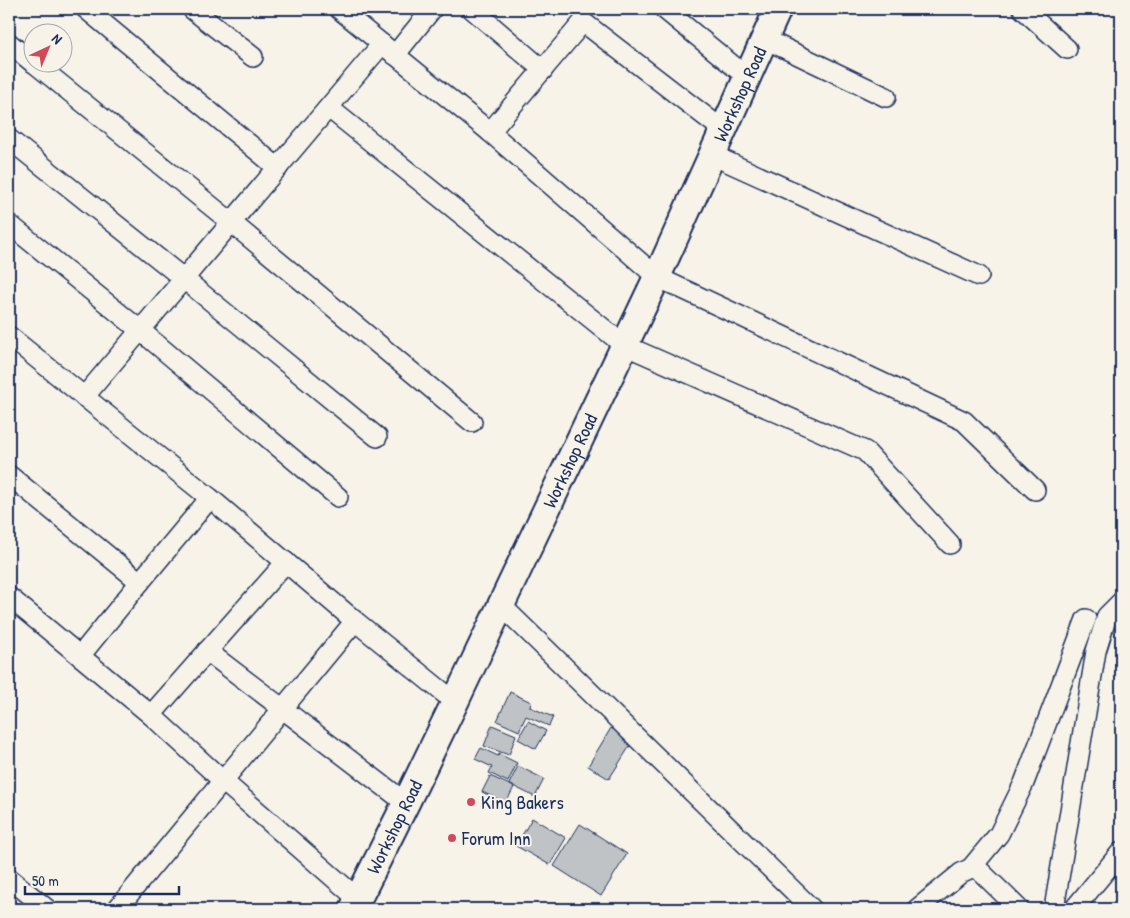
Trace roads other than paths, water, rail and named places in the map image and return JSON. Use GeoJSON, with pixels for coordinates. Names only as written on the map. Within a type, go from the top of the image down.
{"type":"FeatureCollection","features":[{"type":"Feature","properties":{"kind":"street"},"geometry":{"type":"LineString","coordinates":[[86,9],[278,168]]}},
{"type":"Feature","properties":{"kind":"street"},"geometry":{"type":"LineString","coordinates":[[192,9],[253,57]]}},
{"type":"Feature","properties":{"kind":"street"},"geometry":{"type":"LineString","coordinates":[[338,9],[490,132],[656,277],[964,421],[1035,490]]}},
{"type":"Feature","properties":{"kind":"street"},"geometry":{"type":"LineString","coordinates":[[84,397],[329,108],[432,9]]}},
{"type":"Feature","properties":{"kind":"street"},"geometry":{"type":"LineString","coordinates":[[472,9],[543,70]]}},
{"type":"Feature","properties":{"kind":"street"},"geometry":{"type":"LineString","coordinates":[[664,9],[747,78]]}},
{"type":"Feature","properties":{"kind":"street"},"geometry":{"type":"LineString","coordinates":[[1023,9],[1067,48]]}},
{"type":"Feature","properties":{"kind":"street","name":"Workshop Road"},"geometry":{"type":"LineString","coordinates":[[355,904],[455,702],[656,277],[765,39],[774,11]]}},
{"type":"Feature","properties":{"kind":"street"},"geometry":{"type":"LineString","coordinates":[[490,132],[583,22],[723,130]]}},
{"type":"Feature","properties":{"kind":"street"},"geometry":{"type":"LineString","coordinates":[[765,39],[886,97]]}},
{"type":"Feature","properties":{"kind":"street"},"geometry":{"type":"LineString","coordinates":[[9,43],[22,53]]}},
{"type":"Feature","properties":{"kind":"street"},"geometry":{"type":"LineString","coordinates":[[45,72],[232,223],[472,422]]}},
{"type":"Feature","properties":{"kind":"street"},"geometry":{"type":"LineString","coordinates":[[329,108],[624,345],[864,451],[950,544]]}},
{"type":"Feature","properties":{"kind":"street"},"geometry":{"type":"LineString","coordinates":[[9,139],[377,437]]}},
{"type":"Feature","properties":{"kind":"street"},"geometry":{"type":"LineString","coordinates":[[712,155],[979,276]]}},
{"type":"Feature","properties":{"kind":"street"},"geometry":{"type":"LineString","coordinates":[[9,224],[141,331],[338,498]]}},
{"type":"Feature","properties":{"kind":"street"},"geometry":{"type":"LineString","coordinates":[[9,336],[210,498],[355,621],[455,702]]}},
{"type":"Feature","properties":{"kind":"street"},"geometry":{"type":"LineString","coordinates":[[9,475],[140,582]]}},
{"type":"Feature","properties":{"kind":"street"},"geometry":{"type":"LineString","coordinates":[[80,656],[210,498]]}},
{"type":"Feature","properties":{"kind":"street"},"geometry":{"type":"LineString","coordinates":[[151,715],[286,562]]}},
{"type":"Feature","properties":{"kind":"street"},"geometry":{"type":"LineString","coordinates":[[9,598],[151,715],[355,904]]}},
{"type":"Feature","properties":{"kind":"street"},"geometry":{"type":"LineString","coordinates":[[1054,909],[1096,651],[1107,616],[1121,602]]}},
{"type":"Feature","properties":{"kind":"street"},"geometry":{"type":"LineString","coordinates":[[501,605],[812,909]]}},
{"type":"Feature","properties":{"kind":"street"},"geometry":{"type":"LineString","coordinates":[[917,909],[961,873],[971,868],[999,834],[1024,783],[1086,618]]}},
{"type":"Feature","properties":{"kind":"street"},"geometry":{"type":"LineString","coordinates":[[117,909],[355,621]]}},
{"type":"Feature","properties":{"kind":"street"},"geometry":{"type":"LineString","coordinates":[[207,651],[406,803]]}},
{"type":"Feature","properties":{"kind":"street"},"geometry":{"type":"LineString","coordinates":[[1074,909],[1121,852]]}},
{"type":"Feature","properties":{"kind":"street"},"geometry":{"type":"LineString","coordinates":[[971,868],[978,869],[1019,909]]}},
{"type":"Feature","properties":{"kind":"street"},"geometry":{"type":"LineString","coordinates":[[9,878],[47,909]]}},
{"type":"Feature","properties":{"kind":"place","name":"King Bakers"},"geometry":{"type":"Point","coordinates":[471,802]}},
{"type":"Feature","properties":{"kind":"place","name":"Forum Inn"},"geometry":{"type":"Point","coordinates":[452,838]}}]}
